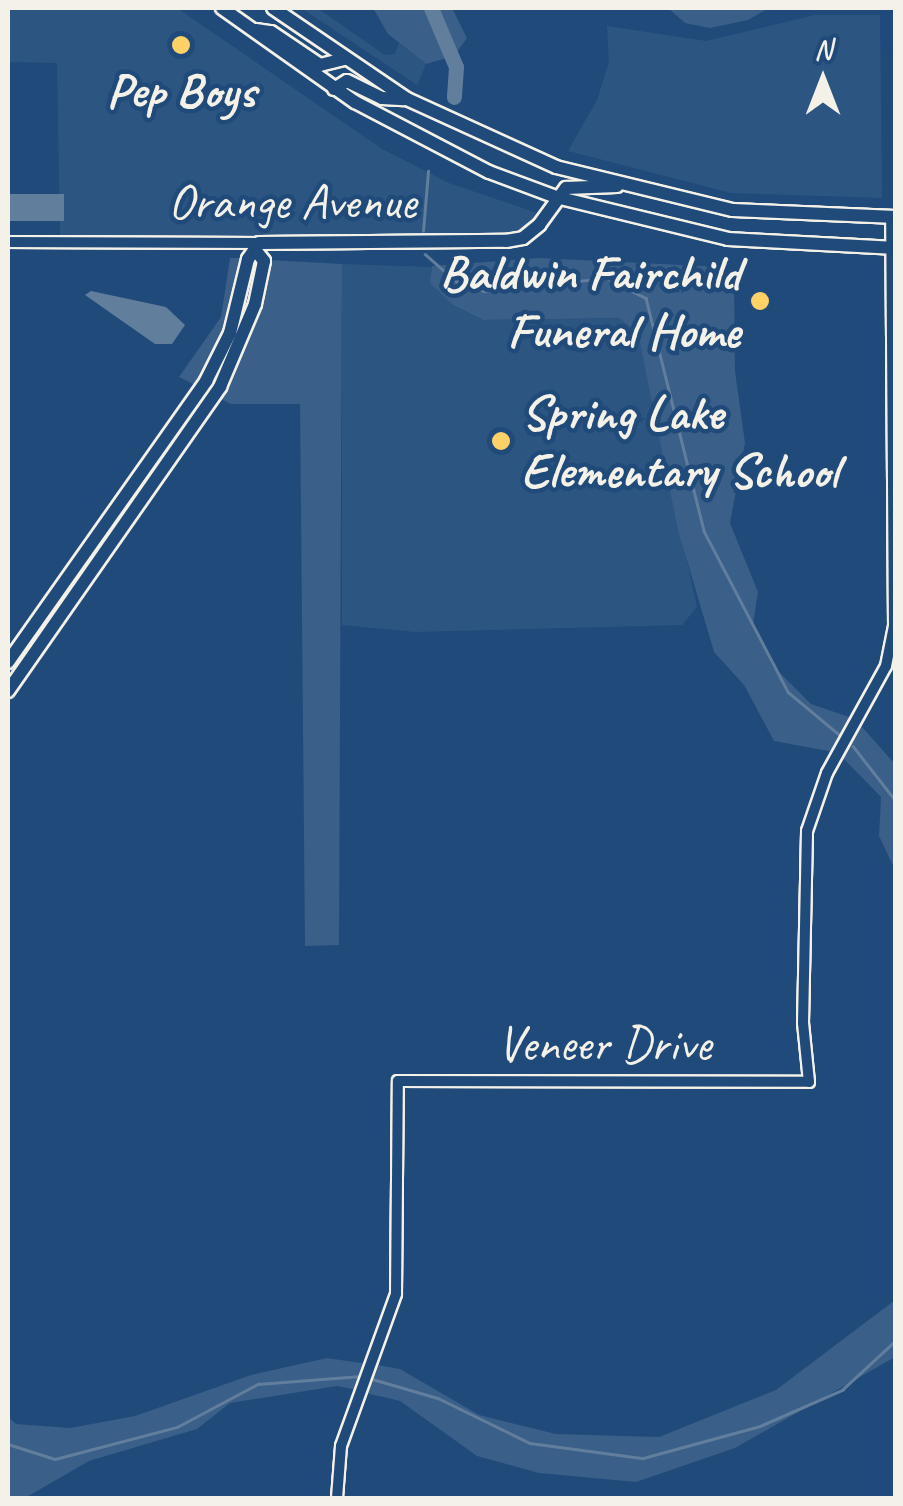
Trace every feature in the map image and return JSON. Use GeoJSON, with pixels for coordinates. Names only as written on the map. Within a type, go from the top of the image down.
{"type":"FeatureCollection","features":[{"type":"Feature","properties":{"kind":"main road"},"geometry":{"type":"LineString","coordinates":[[222,8],[334,89],[454,155],[556,197],[728,238],[895,248]]}},
{"type":"Feature","properties":{"kind":"main road"},"geometry":{"type":"LineString","coordinates":[[273,8],[406,99],[487,138],[617,186],[733,210],[894,217]]}},
{"type":"Feature","properties":{"kind":"main road"},"geometry":{"type":"LineString","coordinates":[[253,30],[271,32],[320,65],[344,59]]}},
{"type":"Feature","properties":{"kind":"main road"},"geometry":{"type":"LineString","coordinates":[[334,89],[348,81],[382,98],[406,99]]}},
{"type":"Feature","properties":{"kind":"main road"},"geometry":{"type":"LineString","coordinates":[[556,197],[566,188],[617,186]]}},
{"type":"Feature","properties":{"kind":"main road","name":"Orange Avenue"},"geometry":{"type":"LineString","coordinates":[[258,248],[524,238],[539,225],[556,197]]}},
{"type":"Feature","properties":{"kind":"main road"},"geometry":{"type":"LineString","coordinates":[[8,662],[206,381],[230,333],[248,259],[258,248],[264,260],[254,304],[220,387],[8,691]]}},
{"type":"Feature","properties":{"kind":"street"},"geometry":{"type":"LineString","coordinates":[[894,217],[895,248]]}},
{"type":"Feature","properties":{"kind":"street","name":"Orange Avenue"},"geometry":{"type":"LineString","coordinates":[[8,242],[258,248]]}},
{"type":"Feature","properties":{"kind":"street","name":"Veneer Drive"},"geometry":{"type":"LineString","coordinates":[[337,1498],[341,1446],[374,1361],[397,1282],[398,1080],[809,1082],[803,1023],[807,831],[827,773],[881,679],[894,626],[895,248]]}},
{"type":"Feature","properties":{"kind":"shaded area"},"geometry":{"type":"Polygon","coordinates":[[[8,8],[177,8],[382,149],[449,183],[540,214],[522,233],[505,236],[60,237],[57,63],[8,62],[8,8]]]}},
{"type":"Feature","properties":{"kind":"shaded area"},"geometry":{"type":"Polygon","coordinates":[[[301,8],[317,8],[385,55],[395,54],[399,43],[426,64],[417,85],[301,8]]]}},
{"type":"Feature","properties":{"kind":"shaded area"},"geometry":{"type":"Polygon","coordinates":[[[373,8],[452,8],[467,38],[454,56],[426,64],[388,34],[373,8]]]}},
{"type":"Feature","properties":{"kind":"shaded area"},"geometry":{"type":"Polygon","coordinates":[[[668,8],[769,8],[748,20],[710,28],[685,23],[668,8]]]}},
{"type":"Feature","properties":{"kind":"shaded area"},"geometry":{"type":"Polygon","coordinates":[[[815,15],[880,15],[882,198],[731,193],[568,151],[597,100],[609,62],[607,26],[706,41],[815,15]]]}},
{"type":"Feature","properties":{"kind":"shaded area"},"geometry":{"type":"Polygon","coordinates":[[[8,194],[64,194],[64,221],[8,221],[8,194]]]}},
{"type":"Feature","properties":{"kind":"shaded area"},"geometry":{"type":"Polygon","coordinates":[[[230,258],[243,258],[226,331],[197,386],[179,377],[221,317],[230,258]]]}},
{"type":"Feature","properties":{"kind":"shaded area"},"geometry":{"type":"Polygon","coordinates":[[[539,258],[724,267],[734,276],[735,371],[745,443],[730,523],[758,592],[753,624],[772,665],[811,704],[855,719],[834,752],[774,741],[744,685],[714,652],[678,530],[638,333],[619,318],[483,320],[453,305],[430,283],[432,266],[539,258]]]}},
{"type":"Feature","properties":{"kind":"shaded area"},"geometry":{"type":"Polygon","coordinates":[[[268,260],[342,264],[339,945],[305,946],[300,404],[231,404],[219,398],[246,345],[268,260]]]}},
{"type":"Feature","properties":{"kind":"shaded area","name":"Spring Lake Elementary School"},"geometry":{"type":"Polygon","coordinates":[[[342,264],[432,267],[431,283],[453,305],[483,320],[619,318],[638,333],[697,607],[682,625],[415,632],[342,625],[342,264]]]}},
{"type":"Feature","properties":{"kind":"shaded area"},"geometry":{"type":"Polygon","coordinates":[[[91,291],[166,307],[185,325],[172,344],[155,344],[85,295],[91,291]]]}},
{"type":"Feature","properties":{"kind":"shaded area"},"geometry":{"type":"Polygon","coordinates":[[[861,726],[895,764],[895,870],[879,836],[881,797],[842,757],[861,726]]]}},
{"type":"Feature","properties":{"kind":"shaded area"},"geometry":{"type":"Polygon","coordinates":[[[895,1300],[895,1357],[735,1448],[636,1482],[539,1473],[477,1456],[400,1401],[366,1393],[377,1365],[400,1369],[479,1415],[556,1434],[659,1437],[776,1390],[895,1300]]]}},
{"type":"Feature","properties":{"kind":"shaded area"},"geometry":{"type":"Polygon","coordinates":[[[327,1358],[368,1364],[357,1390],[337,1386],[230,1403],[197,1429],[89,1461],[25,1498],[8,1498],[8,1417],[16,1424],[70,1428],[135,1416],[251,1375],[327,1358]]]}},
{"type":"Feature","properties":{"kind":"waterway"},"geometry":{"type":"LineString","coordinates":[[431,8],[456,67],[454,97]]}},
{"type":"Feature","properties":{"kind":"waterway"},"geometry":{"type":"LineString","coordinates":[[423,231],[428,171]]}},
{"type":"Feature","properties":{"kind":"waterway"},"geometry":{"type":"LineString","coordinates":[[425,254],[457,282],[484,291],[606,278],[646,298],[704,531],[788,692],[841,736]]}},
{"type":"Feature","properties":{"kind":"waterway"},"geometry":{"type":"LineString","coordinates":[[853,746],[896,801]]}},
{"type":"Feature","properties":{"kind":"waterway"},"geometry":{"type":"LineString","coordinates":[[369,1378],[438,1398],[530,1443],[643,1458],[760,1426],[842,1390],[896,1340]]}},
{"type":"Feature","properties":{"kind":"waterway"},"geometry":{"type":"LineString","coordinates":[[8,1444],[55,1459],[177,1427],[258,1384],[361,1376]]}},
{"type":"Feature","properties":{"kind":"place","name":"Pep Boys"},"geometry":{"type":"Point","coordinates":[181,45]}},
{"type":"Feature","properties":{"kind":"place","name":"Baldwin Fairchild Funeral Home"},"geometry":{"type":"Point","coordinates":[760,301]}},
{"type":"Feature","properties":{"kind":"place","name":"Spring Lake Elementary School"},"geometry":{"type":"Point","coordinates":[501,441]}}]}
